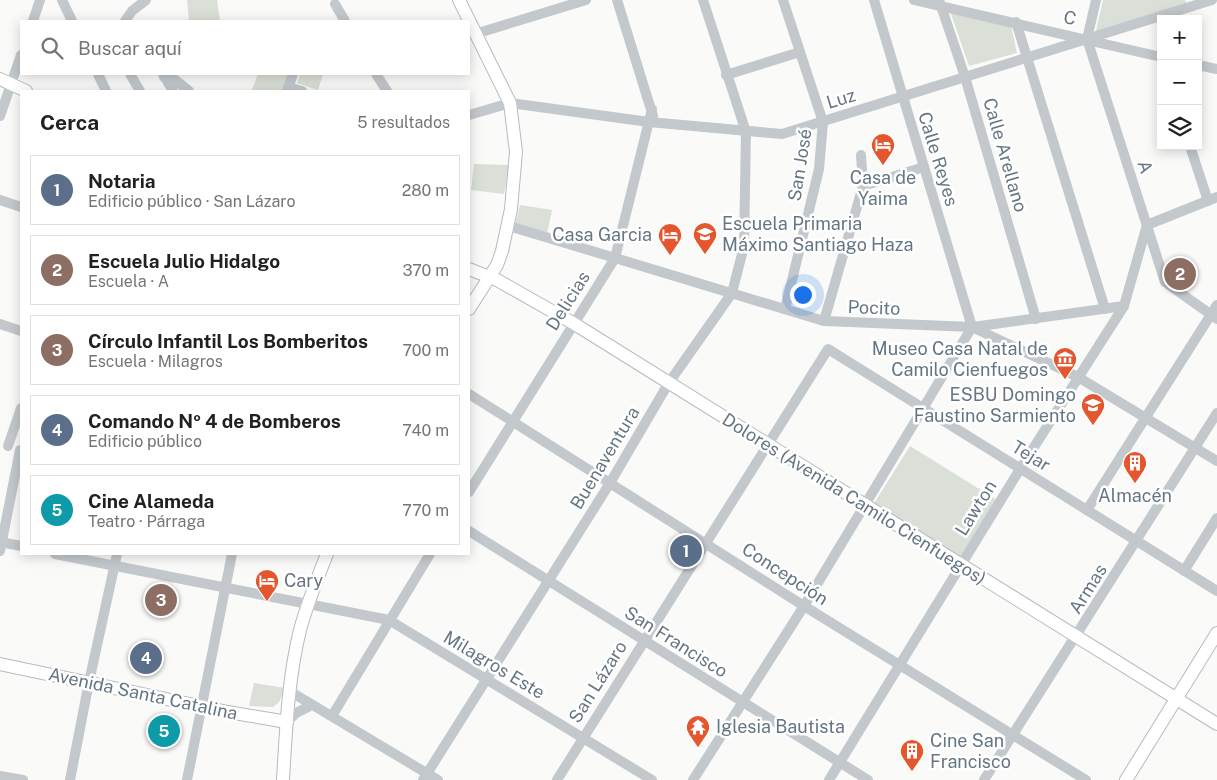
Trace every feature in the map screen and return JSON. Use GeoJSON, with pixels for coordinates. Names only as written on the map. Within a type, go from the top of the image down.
{"type":"FeatureCollection","features":[{"type":"Feature","properties":{"kind":"main road"},"geometry":{"type":"LineString","coordinates":[[459,0],[468,20]]}},
{"type":"Feature","properties":{"kind":"main road"},"geometry":{"type":"LineString","coordinates":[[470,23],[510,103],[516,167],[509,226],[502,251],[490,277],[470,307]]}},
{"type":"Feature","properties":{"kind":"main road"},"geometry":{"type":"LineString","coordinates":[[6,81],[24,90]]}},
{"type":"Feature","properties":{"kind":"main road","name":"Dolores (Avenida Camilo Cienfuegos)"},"geometry":{"type":"LineString","coordinates":[[470,269],[490,277],[573,323],[668,384],[1217,724]]}},
{"type":"Feature","properties":{"kind":"main road"},"geometry":{"type":"LineString","coordinates":[[283,780],[287,722],[296,646],[308,603],[327,555]]}},
{"type":"Feature","properties":{"kind":"main road"},"geometry":{"type":"LineString","coordinates":[[1126,780],[1217,633]]}},
{"type":"Feature","properties":{"kind":"main road","name":"Avenida Santa Catalina"},"geometry":{"type":"LineString","coordinates":[[0,664],[200,706],[287,722]]}},
{"type":"Feature","properties":{"kind":"main road"},"geometry":{"type":"LineString","coordinates":[[258,717],[277,712],[290,697]]}},
{"type":"Feature","properties":{"kind":"street"},"geometry":{"type":"LineString","coordinates":[[33,20],[40,0]]}},
{"type":"Feature","properties":{"kind":"street"},"geometry":{"type":"LineString","coordinates":[[62,0],[72,20]]}},
{"type":"Feature","properties":{"kind":"street"},"geometry":{"type":"LineString","coordinates":[[126,20],[132,11],[146,0]]}},
{"type":"Feature","properties":{"kind":"street"},"geometry":{"type":"LineString","coordinates":[[475,34],[586,0]]}},
{"type":"Feature","properties":{"kind":"street","name":"Delicias"},"geometry":{"type":"LineString","coordinates":[[470,490],[615,258],[652,122],[652,109],[617,0]]}},
{"type":"Feature","properties":{"kind":"street"},"geometry":{"type":"LineString","coordinates":[[703,0],[746,132]]}},
{"type":"Feature","properties":{"kind":"street","name":"San José"},"geometry":{"type":"LineString","coordinates":[[783,0],[823,122],[819,169],[785,309]]}},
{"type":"Feature","properties":{"kind":"street","name":"Calle Reyes"},"geometry":{"type":"LineString","coordinates":[[874,0],[972,327]]}},
{"type":"Feature","properties":{"kind":"street","name":"C"},"geometry":{"type":"LineString","coordinates":[[914,0],[940,3],[1157,56]]}},
{"type":"Feature","properties":{"kind":"street"},"geometry":{"type":"LineString","coordinates":[[1087,39],[1096,0]]}},
{"type":"Feature","properties":{"kind":"street","name":"Luz"},"geometry":{"type":"LineString","coordinates":[[470,115],[510,103],[652,122],[782,134],[1212,0]]}},
{"type":"Feature","properties":{"kind":"street","name":"Calle Arellano"},"geometry":{"type":"LineString","coordinates":[[940,3],[965,78],[1036,319]]}},
{"type":"Feature","properties":{"kind":"street"},"geometry":{"type":"LineString","coordinates":[[335,4],[344,20]]}},
{"type":"Feature","properties":{"kind":"street"},"geometry":{"type":"LineString","coordinates":[[1016,22],[1105,309]]}},
{"type":"Feature","properties":{"kind":"street","name":"A"},"geometry":{"type":"LineString","coordinates":[[1087,39],[1165,282],[1214,317]]}},
{"type":"Feature","properties":{"kind":"street"},"geometry":{"type":"LineString","coordinates":[[726,75],[800,52]]}},
{"type":"Feature","properties":{"kind":"street"},"geometry":{"type":"LineString","coordinates":[[0,116],[6,81],[20,57]]}},
{"type":"Feature","properties":{"kind":"street"},"geometry":{"type":"LineString","coordinates":[[1202,66],[1217,69]]}},
{"type":"Feature","properties":{"kind":"street"},"geometry":{"type":"LineString","coordinates":[[98,75],[106,90]]}},
{"type":"Feature","properties":{"kind":"street"},"geometry":{"type":"LineString","coordinates":[[131,75],[139,90]]}},
{"type":"Feature","properties":{"kind":"street"},"geometry":{"type":"LineString","coordinates":[[163,75],[172,90]]}},
{"type":"Feature","properties":{"kind":"street"},"geometry":{"type":"LineString","coordinates":[[163,75],[174,79],[188,90]]}},
{"type":"Feature","properties":{"kind":"street"},"geometry":{"type":"LineString","coordinates":[[288,89],[293,75]]}},
{"type":"Feature","properties":{"kind":"street"},"geometry":{"type":"LineString","coordinates":[[377,75],[386,90]]}},
{"type":"Feature","properties":{"kind":"street","name":"Buenaventura"},"geometry":{"type":"LineString","coordinates":[[425,777],[610,483],[668,384],[732,293],[744,246],[746,132]]}},
{"type":"Feature","properties":{"kind":"street"},"geometry":{"type":"LineString","coordinates":[[1147,225],[1212,199],[1192,150]]}},
{"type":"Feature","properties":{"kind":"street"},"geometry":{"type":"LineString","coordinates":[[824,321],[863,186],[861,155]]}},
{"type":"Feature","properties":{"kind":"street"},"geometry":{"type":"LineString","coordinates":[[863,186],[924,167]]}},
{"type":"Feature","properties":{"kind":"street"},"geometry":{"type":"LineString","coordinates":[[0,200],[20,207]]}},
{"type":"Feature","properties":{"kind":"street","name":"Lawton"},"geometry":{"type":"LineString","coordinates":[[829,780],[960,565],[1124,306],[1147,225]]}},
{"type":"Feature","properties":{"kind":"street","name":"Pocito"},"geometry":{"type":"LineString","coordinates":[[509,226],[824,321],[972,327],[1078,377],[1217,461]]}},
{"type":"Feature","properties":{"kind":"street"},"geometry":{"type":"LineString","coordinates":[[1087,510],[1145,416],[1214,317],[1217,305]]}},
{"type":"Feature","properties":{"kind":"street"},"geometry":{"type":"LineString","coordinates":[[693,780],[804,606],[922,407],[972,327],[1124,306]]}},
{"type":"Feature","properties":{"kind":"street"},"geometry":{"type":"LineString","coordinates":[[0,324],[20,331]]}},
{"type":"Feature","properties":{"kind":"street","name":"Tejar"},"geometry":{"type":"LineString","coordinates":[[828,349],[1217,591]]}},
{"type":"Feature","properties":{"kind":"street","name":"San Lázaro"},"geometry":{"type":"LineString","coordinates":[[557,780],[828,349]]}},
{"type":"Feature","properties":{"kind":"street","name":"Concepción"},"geometry":{"type":"LineString","coordinates":[[470,395],[804,606],[1086,780]]}},
{"type":"Feature","properties":{"kind":"street"},"geometry":{"type":"LineString","coordinates":[[20,410],[4,444],[20,450]]}},
{"type":"Feature","properties":{"kind":"street","name":"Armas"},"geometry":{"type":"LineString","coordinates":[[984,780],[1076,638],[1217,413]]}},
{"type":"Feature","properties":{"kind":"street"},"geometry":{"type":"LineString","coordinates":[[20,455],[1,545],[20,546]]}},
{"type":"Feature","properties":{"kind":"street"},"geometry":{"type":"LineString","coordinates":[[1184,571],[1217,518]]}},
{"type":"Feature","properties":{"kind":"street","name":"San Francisco"},"geometry":{"type":"LineString","coordinates":[[470,532],[868,780]]}},
{"type":"Feature","properties":{"kind":"street","name":"Milagros Este"},"geometry":{"type":"LineString","coordinates":[[61,555],[389,620],[652,780]]}},
{"type":"Feature","properties":{"kind":"street"},"geometry":{"type":"LineString","coordinates":[[70,780],[88,682],[117,555]]}},
{"type":"Feature","properties":{"kind":"street"},"geometry":{"type":"LineString","coordinates":[[186,780],[232,555]]}},
{"type":"Feature","properties":{"kind":"street"},"geometry":{"type":"LineString","coordinates":[[332,716],[429,555]]}},
{"type":"Feature","properties":{"kind":"street"},"geometry":{"type":"LineString","coordinates":[[290,697],[312,705],[332,716],[425,777],[438,780]]}},
{"type":"Feature","properties":{"kind":"street"},"geometry":{"type":"LineString","coordinates":[[287,722],[296,712],[312,705]]}},
{"type":"Feature","properties":{"kind":"street"},"geometry":{"type":"LineString","coordinates":[[0,776],[23,780]]}},
{"type":"Feature","properties":{"kind":"shaded area"},"geometry":{"type":"Polygon","coordinates":[[[187,0],[217,0],[220,20],[189,20],[187,0]]]}},
{"type":"Feature","properties":{"kind":"shaded area"},"geometry":{"type":"Polygon","coordinates":[[[1103,0],[1185,0],[1187,4],[1095,35],[1103,0]]]}},
{"type":"Feature","properties":{"kind":"shaded area"},"geometry":{"type":"Polygon","coordinates":[[[950,11],[1011,26],[1017,53],[969,66],[950,11]]]}},
{"type":"Feature","properties":{"kind":"shaded area"},"geometry":{"type":"Polygon","coordinates":[[[258,75],[288,75],[282,90],[252,90],[258,75]]]}},
{"type":"Feature","properties":{"kind":"shaded area"},"geometry":{"type":"Polygon","coordinates":[[[300,75],[323,75],[318,90],[297,83],[300,75]]]}},
{"type":"Feature","properties":{"kind":"shaded area"},"geometry":{"type":"Polygon","coordinates":[[[474,164],[509,165],[504,194],[471,190],[474,164]]]}},
{"type":"Feature","properties":{"kind":"shaded area"},"geometry":{"type":"Polygon","coordinates":[[[520,205],[552,210],[547,234],[515,225],[520,205]]]}},
{"type":"Feature","properties":{"kind":"shaded area"},"geometry":{"type":"Polygon","coordinates":[[[910,446],[997,500],[960,558],[873,505],[910,446]]]}},
{"type":"Feature","properties":{"kind":"shaded area"},"geometry":{"type":"Polygon","coordinates":[[[254,683],[285,688],[279,702],[273,707],[249,706],[254,683]]]}},
{"type":"Feature","properties":{"kind":"place","name":"Casa de Yaima"},"geometry":{"type":"Point","coordinates":[883,166]}},
{"type":"Feature","properties":{"kind":"place","name":"Escuela Primaria Máximo Santiago Haza"},"geometry":{"type":"Point","coordinates":[705,255]}},
{"type":"Feature","properties":{"kind":"place","name":"Casa Garcia"},"geometry":{"type":"Point","coordinates":[670,256]}},
{"type":"Feature","properties":{"kind":"place","name":"Escuela Julio Hidalgo"},"geometry":{"type":"Point","coordinates":[1180,274]}},
{"type":"Feature","properties":{"kind":"place","name":"Museo Casa Natal de Camilo Cienfuegos"},"geometry":{"type":"Point","coordinates":[1065,380]}},
{"type":"Feature","properties":{"kind":"place","name":"ESBU Domingo Faustino Sarmiento"},"geometry":{"type":"Point","coordinates":[1093,426]}},
{"type":"Feature","properties":{"kind":"place","name":"Almacén"},"geometry":{"type":"Point","coordinates":[1135,484]}},
{"type":"Feature","properties":{"kind":"place","name":"Notaria"},"geometry":{"type":"Point","coordinates":[686,551]}},
{"type":"Feature","properties":{"kind":"place","name":"Círculo Infantil Los Bomberitos"},"geometry":{"type":"Point","coordinates":[161,600]}},
{"type":"Feature","properties":{"kind":"place","name":"Cary"},"geometry":{"type":"Point","coordinates":[267,602]}},
{"type":"Feature","properties":{"kind":"place","name":"Comando Nº 4 de Bomberos"},"geometry":{"type":"Point","coordinates":[146,658]}},
{"type":"Feature","properties":{"kind":"place","name":"Cine Alameda"},"geometry":{"type":"Point","coordinates":[164,731]}},
{"type":"Feature","properties":{"kind":"place","name":"Iglesia Bautista"},"geometry":{"type":"Point","coordinates":[698,748]}},
{"type":"Feature","properties":{"kind":"place","name":"Cine San Francisco"},"geometry":{"type":"Point","coordinates":[912,772]}}]}
